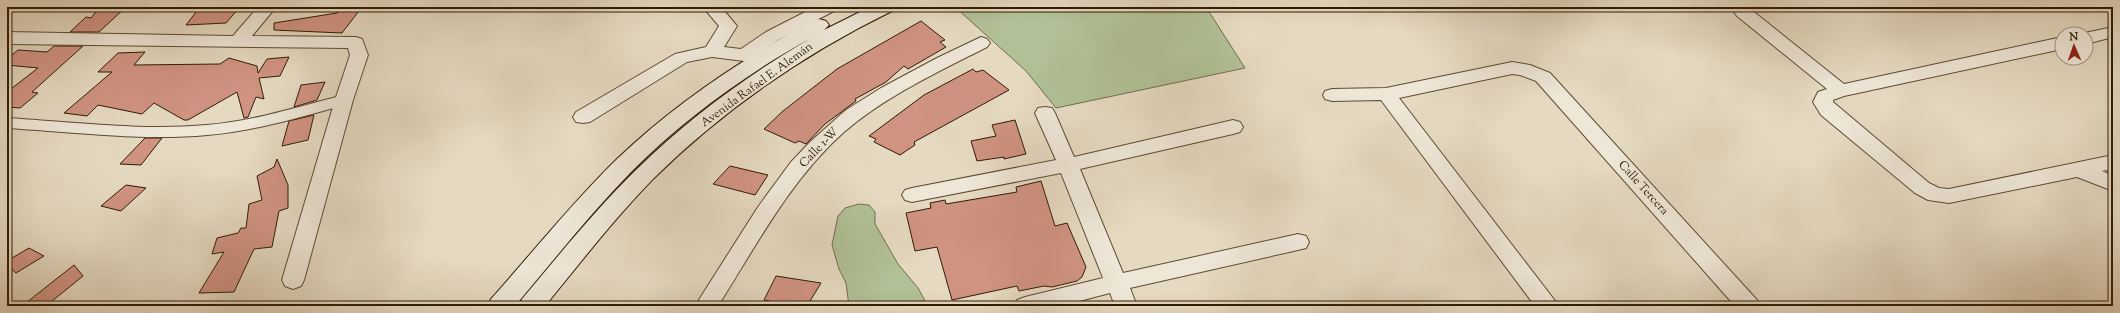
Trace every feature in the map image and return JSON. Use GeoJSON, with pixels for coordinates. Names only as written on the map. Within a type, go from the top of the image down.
{"type":"FeatureCollection","features":[{"type":"Feature","properties":{"kind":"main road","name":"Avenida Rafael E. Alemán"},"geometry":{"type":"LineString","coordinates":[[500,306],[581,212],[626,165],[749,59],[800,35],[852,7]]}},
{"type":"Feature","properties":{"kind":"main road","name":"Avenida Rafael E. Alemán"},"geometry":{"type":"LineString","coordinates":[[530,306],[604,218],[641,179],[700,125],[738,96],[814,44],[884,7]]}},
{"type":"Feature","properties":{"kind":"street"},"geometry":{"type":"LineString","coordinates":[[238,40],[267,7]]}},
{"type":"Feature","properties":{"kind":"street"},"geometry":{"type":"LineString","coordinates":[[712,7],[728,26],[712,51]]}},
{"type":"Feature","properties":{"kind":"street"},"geometry":{"type":"LineString","coordinates":[[583,117],[681,58],[712,51],[749,59],[778,32],[828,7]]}},
{"type":"Feature","properties":{"kind":"street"},"geometry":{"type":"LineString","coordinates":[[1743,12],[1841,91]]}},
{"type":"Feature","properties":{"kind":"street"},"geometry":{"type":"LineString","coordinates":[[2094,36],[2113,32]]}},
{"type":"Feature","properties":{"kind":"street"},"geometry":{"type":"LineString","coordinates":[[7,38],[238,40],[356,43],[359,55],[344,100],[293,280]]}},
{"type":"Feature","properties":{"kind":"street","name":"Calle 1-W"},"geometry":{"type":"LineString","coordinates":[[706,306],[777,195],[808,158],[837,128],[873,102],[918,75],[981,43]]}},
{"type":"Feature","properties":{"kind":"street"},"geometry":{"type":"LineString","coordinates":[[2054,45],[1841,91],[1825,96],[1823,102],[1828,110],[1922,188],[1935,195],[1949,196],[2113,162]]}},
{"type":"Feature","properties":{"kind":"street","name":"Calle Tercera"},"geometry":{"type":"LineString","coordinates":[[1386,94],[1512,68],[1534,72],[1543,77],[1749,306]]}},
{"type":"Feature","properties":{"kind":"street"},"geometry":{"type":"LineString","coordinates":[[1332,95],[1386,94],[1548,306]]}},
{"type":"Feature","properties":{"kind":"street"},"geometry":{"type":"LineString","coordinates":[[1045,113],[1126,306]]}},
{"type":"Feature","properties":{"kind":"street"},"geometry":{"type":"LineString","coordinates":[[912,195],[1068,165],[1233,127]]}},
{"type":"Feature","properties":{"kind":"street"},"geometry":{"type":"LineString","coordinates":[[2080,170],[2113,184]]}},
{"type":"Feature","properties":{"kind":"street"},"geometry":{"type":"LineString","coordinates":[[1025,306],[1116,283],[1298,242]]}},
{"type":"Feature","properties":{"kind":"lane"},"geometry":{"type":"LineString","coordinates":[[7,123],[145,131],[193,131],[231,127],[344,100]]}},
{"type":"Feature","properties":{"kind":"green space"},"geometry":{"type":"Polygon","coordinates":[[[955,7],[1206,7],[1245,68],[1056,108],[1026,71],[955,7]]]}},
{"type":"Feature","properties":{"kind":"green space"},"geometry":{"type":"Polygon","coordinates":[[[859,204],[869,205],[875,212],[875,224],[898,264],[918,288],[928,306],[849,306],[846,283],[839,269],[832,245],[838,216],[845,208],[859,204]]]}},
{"type":"Feature","properties":{"kind":"building"},"geometry":{"type":"Polygon","coordinates":[[[126,7],[99,32],[70,32],[86,17],[91,18],[98,9],[126,7]]]}},
{"type":"Feature","properties":{"kind":"building"},"geometry":{"type":"Polygon","coordinates":[[[200,7],[240,7],[226,23],[186,25],[200,7]]]}},
{"type":"Feature","properties":{"kind":"building"},"geometry":{"type":"Polygon","coordinates":[[[342,7],[362,7],[342,33],[274,30],[274,23],[337,13],[342,7]]]}},
{"type":"Feature","properties":{"kind":"building"},"geometry":{"type":"Polygon","coordinates":[[[921,21],[945,40],[940,42],[946,47],[908,69],[904,66],[886,82],[855,99],[856,101],[825,124],[806,144],[799,141],[795,143],[764,129],[783,111],[837,69],[921,21]]]}},
{"type":"Feature","properties":{"kind":"building"},"geometry":{"type":"Polygon","coordinates":[[[54,46],[83,46],[32,92],[38,93],[20,108],[7,107],[7,92],[38,68],[7,65],[7,59],[18,50],[47,52],[54,46]]]}},
{"type":"Feature","properties":{"kind":"building"},"geometry":{"type":"Polygon","coordinates":[[[145,52],[134,65],[220,64],[229,58],[257,66],[258,73],[267,59],[289,57],[280,76],[259,78],[264,99],[256,97],[248,117],[244,118],[237,92],[188,120],[184,120],[154,103],[142,114],[98,105],[87,116],[64,113],[112,72],[98,72],[118,53],[145,52]]]}},
{"type":"Feature","properties":{"kind":"building"},"geometry":{"type":"Polygon","coordinates":[[[973,69],[976,72],[983,70],[1009,90],[914,142],[915,145],[900,155],[874,142],[876,139],[869,136],[924,95],[973,69]]]}},
{"type":"Feature","properties":{"kind":"building"},"geometry":{"type":"Polygon","coordinates":[[[325,82],[317,100],[294,107],[301,85],[325,82]]]}},
{"type":"Feature","properties":{"kind":"building"},"geometry":{"type":"Polygon","coordinates":[[[314,115],[308,140],[282,146],[289,121],[314,115]]]}},
{"type":"Feature","properties":{"kind":"building"},"geometry":{"type":"Polygon","coordinates":[[[1015,120],[1026,154],[1004,159],[1004,157],[977,161],[971,141],[996,136],[992,125],[1015,120]]]}},
{"type":"Feature","properties":{"kind":"building"},"geometry":{"type":"Polygon","coordinates":[[[145,138],[162,138],[141,165],[120,164],[145,138]]]}},
{"type":"Feature","properties":{"kind":"building"},"geometry":{"type":"Polygon","coordinates":[[[277,159],[288,185],[288,208],[279,211],[272,247],[254,249],[234,292],[199,293],[224,252],[212,254],[217,238],[238,233],[241,228],[246,228],[249,204],[262,200],[257,176],[274,167],[277,159]]]}},
{"type":"Feature","properties":{"kind":"building"},"geometry":{"type":"Polygon","coordinates":[[[730,166],[768,175],[755,195],[713,184],[730,166]]]}},
{"type":"Feature","properties":{"kind":"building"},"geometry":{"type":"Polygon","coordinates":[[[1041,181],[1055,226],[1067,223],[1086,267],[1082,277],[1077,281],[1052,287],[1044,286],[1019,291],[1017,286],[952,300],[937,247],[915,251],[906,213],[931,208],[930,203],[945,200],[946,204],[1017,192],[1016,187],[1041,181]]]}},
{"type":"Feature","properties":{"kind":"building"},"geometry":{"type":"Polygon","coordinates":[[[126,185],[146,188],[121,211],[101,206],[126,185]]]}},
{"type":"Feature","properties":{"kind":"building"},"geometry":{"type":"Polygon","coordinates":[[[29,248],[44,256],[16,273],[7,265],[7,261],[29,248]]]}},
{"type":"Feature","properties":{"kind":"building"},"geometry":{"type":"Polygon","coordinates":[[[74,265],[83,276],[46,306],[22,306],[74,265]]]}},
{"type":"Feature","properties":{"kind":"building"},"geometry":{"type":"Polygon","coordinates":[[[776,276],[821,283],[807,306],[793,306],[764,300],[776,276]]]}}]}
